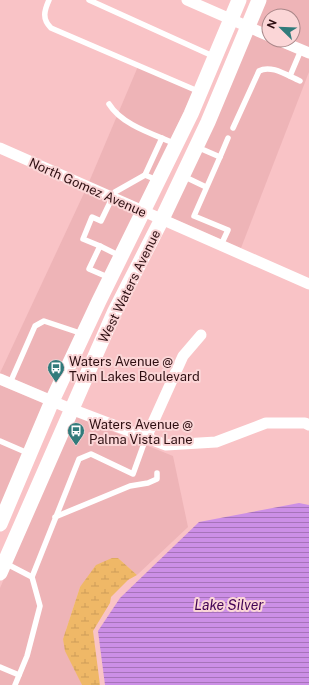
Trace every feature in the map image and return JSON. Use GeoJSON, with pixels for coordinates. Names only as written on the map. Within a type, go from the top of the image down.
{"type":"FeatureCollection","features":[{"type":"Feature","properties":{"kind":"main road","name":"West Waters Avenue"},"geometry":{"type":"LineString","coordinates":[[0,524],[52,401],[143,212],[152,178],[176,144],[239,0]]}},
{"type":"Feature","properties":{"kind":"main road","name":"West Waters Avenue"},"geometry":{"type":"LineString","coordinates":[[1,565],[114,313],[162,219],[196,146],[259,0]]}},
{"type":"Feature","properties":{"kind":"street"},"geometry":{"type":"LineString","coordinates":[[191,1],[261,33]]}},
{"type":"Feature","properties":{"kind":"street","name":"North Gomez Avenue"},"geometry":{"type":"LineString","coordinates":[[0,148],[309,284]]}},
{"type":"Feature","properties":{"kind":"street"},"geometry":{"type":"LineString","coordinates":[[146,438],[183,356],[201,335]]}},
{"type":"Feature","properties":{"kind":"street"},"geometry":{"type":"LineString","coordinates":[[5,381],[71,409],[166,445],[216,442],[266,423],[305,423],[309,425]]}},
{"type":"Feature","properties":{"kind":"lane"},"geometry":{"type":"LineString","coordinates":[[49,0],[44,13],[46,22],[51,28],[200,92]]}},
{"type":"Feature","properties":{"kind":"lane"},"geometry":{"type":"LineString","coordinates":[[89,0],[215,57]]}},
{"type":"Feature","properties":{"kind":"lane"},"geometry":{"type":"LineString","coordinates":[[290,76],[305,52]]}},
{"type":"Feature","properties":{"kind":"lane"},"geometry":{"type":"LineString","coordinates":[[233,128],[259,71],[264,68],[270,68],[300,81]]}},
{"type":"Feature","properties":{"kind":"lane"},"geometry":{"type":"LineString","coordinates":[[109,104],[114,113],[131,123],[176,144]]}},
{"type":"Feature","properties":{"kind":"lane"},"geometry":{"type":"LineString","coordinates":[[121,256],[83,239],[92,217],[102,221],[115,192],[152,178],[162,138]]}},
{"type":"Feature","properties":{"kind":"lane"},"geometry":{"type":"LineString","coordinates":[[221,245],[228,230],[194,216],[228,138]]}},
{"type":"Feature","properties":{"kind":"lane"},"geometry":{"type":"LineString","coordinates":[[196,146],[220,157]]}},
{"type":"Feature","properties":{"kind":"lane"},"geometry":{"type":"LineString","coordinates":[[182,176],[206,187]]}},
{"type":"Feature","properties":{"kind":"lane"},"geometry":{"type":"LineString","coordinates":[[100,246],[89,269],[110,278]]}},
{"type":"Feature","properties":{"kind":"lane"},"geometry":{"type":"LineString","coordinates":[[5,381],[35,326],[44,321],[83,334]]}},
{"type":"Feature","properties":{"kind":"lane"},"geometry":{"type":"LineString","coordinates":[[136,485],[133,474],[146,438]]}},
{"type":"Feature","properties":{"kind":"lane"},"geometry":{"type":"LineString","coordinates":[[0,441],[30,454]]}},
{"type":"Feature","properties":{"kind":"lane"},"geometry":{"type":"LineString","coordinates":[[15,685],[27,656],[40,606],[32,577],[79,459],[90,454],[133,474]]}},
{"type":"Feature","properties":{"kind":"lane"},"geometry":{"type":"LineString","coordinates":[[55,517],[136,485],[148,483],[157,479],[158,472]]}},
{"type":"Feature","properties":{"kind":"lane"},"geometry":{"type":"LineString","coordinates":[[1,565],[32,577]]}},
{"type":"Feature","properties":{"kind":"lane"},"geometry":{"type":"LineString","coordinates":[[0,667],[19,675]]}},
{"type":"Feature","properties":{"kind":"shaded area"},"geometry":{"type":"Polygon","coordinates":[[[266,0],[309,0],[309,48],[301,44],[301,8],[263,8],[266,0]]]}},
{"type":"Feature","properties":{"kind":"shaded area"},"geometry":{"type":"Polygon","coordinates":[[[261,12],[261,26],[256,24],[261,12]]]}},
{"type":"Feature","properties":{"kind":"shaded area"},"geometry":{"type":"Polygon","coordinates":[[[252,34],[261,38],[261,48],[284,48],[309,59],[309,72],[241,248],[170,217],[252,34]]]}},
{"type":"Feature","properties":{"kind":"shaded area"},"geometry":{"type":"Polygon","coordinates":[[[139,64],[195,88],[140,204],[89,182],[139,64]]]}},
{"type":"Feature","properties":{"kind":"shaded area"},"geometry":{"type":"Polygon","coordinates":[[[85,191],[136,214],[49,394],[0,373],[85,191]]]}},
{"type":"Feature","properties":{"kind":"shaded area"},"geometry":{"type":"Polygon","coordinates":[[[0,385],[45,404],[0,509],[0,385]]]}},
{"type":"Feature","properties":{"kind":"shaded area"},"geometry":{"type":"Polygon","coordinates":[[[74,416],[173,456],[188,527],[137,575],[118,558],[80,587],[63,639],[82,685],[0,685],[0,588],[74,416]]]}},
{"type":"Feature","properties":{"kind":"green space"},"geometry":{"type":"Polygon","coordinates":[[[112,558],[118,558],[137,575],[128,580],[111,597],[110,603],[93,631],[100,685],[82,685],[65,651],[63,639],[80,587],[96,565],[112,558]]]}},
{"type":"Feature","properties":{"kind":"water","name":"Lake Silver"},"geometry":{"type":"Polygon","coordinates":[[[299,503],[309,505],[309,685],[105,685],[98,631],[120,598],[199,522],[299,503]]]}},
{"type":"Feature","properties":{"kind":"place","name":"Waters Avenue @ Twin Lakes Boulevard"},"geometry":{"type":"Point","coordinates":[56,383]}},
{"type":"Feature","properties":{"kind":"place","name":"Waters Avenue @ Palma Vista Lane"},"geometry":{"type":"Point","coordinates":[76,446]}}]}
